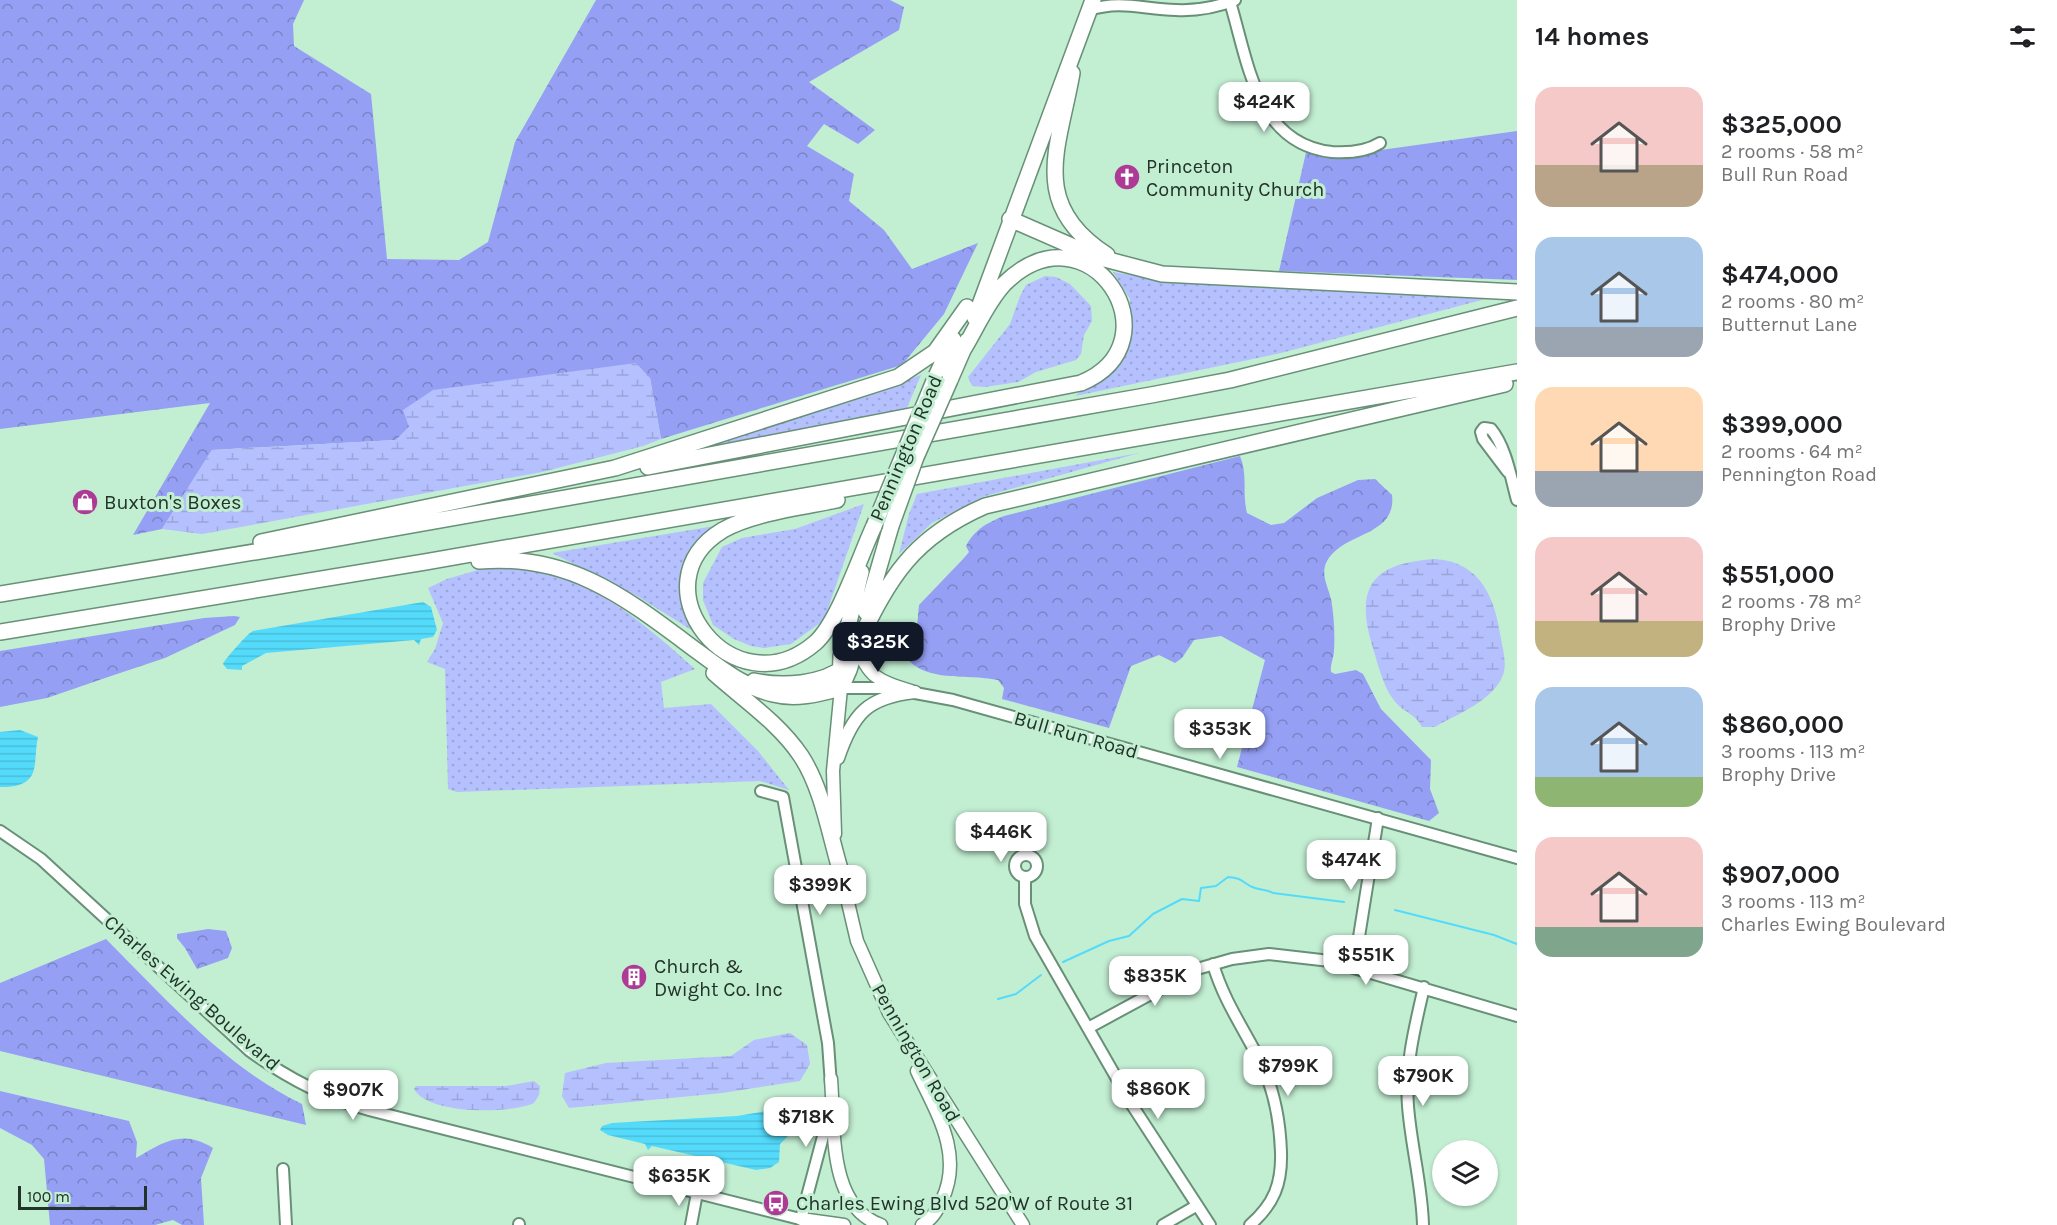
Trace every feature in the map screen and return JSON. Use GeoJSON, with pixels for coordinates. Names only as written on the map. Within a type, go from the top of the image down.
{"type":"FeatureCollection","features":[{"type":"Feature","properties":{"kind":"highway","name":"Pennington Road"},"geometry":{"type":"LineString","coordinates":[[841,688],[855,652],[891,526],[916,457],[963,351],[1091,5]]}},
{"type":"Feature","properties":{"kind":"highway"},"geometry":{"type":"LineString","coordinates":[[1079,37],[1054,168],[1056,194],[1065,215],[1085,239],[1111,258],[1146,271]]}},
{"type":"Feature","properties":{"kind":"highway","name":"Pennington Road"},"geometry":{"type":"LineString","coordinates":[[841,688],[839,671],[852,608],[874,526],[934,381],[1010,219]]}},
{"type":"Feature","properties":{"kind":"highway"},"geometry":{"type":"LineString","coordinates":[[1010,219],[1097,257],[1146,271],[1319,283],[1517,292]]}},
{"type":"Feature","properties":{"kind":"highway"},"geometry":{"type":"LineString","coordinates":[[107,577],[464,498],[839,431],[1081,382],[1099,373],[1116,352],[1124,330],[1121,301],[1105,277],[1089,265],[1065,258],[1041,262],[1020,272],[1000,288],[963,351]]}},
{"type":"Feature","properties":{"kind":"highway"},"geometry":{"type":"LineString","coordinates":[[557,482],[675,450],[898,376],[935,352],[967,307]]}},
{"type":"Feature","properties":{"kind":"highway"},"geometry":{"type":"LineString","coordinates":[[0,594],[862,447],[1208,384],[1517,308]]}},
{"type":"Feature","properties":{"kind":"highway"},"geometry":{"type":"LineString","coordinates":[[0,632],[425,562],[1517,372]]}},
{"type":"Feature","properties":{"kind":"highway"},"geometry":{"type":"LineString","coordinates":[[731,675],[760,682],[782,684],[816,679],[839,671],[855,652],[882,593],[899,568],[937,533],[985,506],[1517,381]]}},
{"type":"Feature","properties":{"kind":"highway"},"geometry":{"type":"LineString","coordinates":[[874,526],[832,621],[817,641],[803,651],[775,661],[749,661],[723,652],[700,631],[690,608],[689,579],[701,550],[723,530],[755,519],[1008,460]]}},
{"type":"Feature","properties":{"kind":"highway"},"geometry":{"type":"LineString","coordinates":[[425,562],[511,560],[551,565],[578,573],[603,586],[658,622],[731,675],[753,687],[781,696],[816,695],[841,688]]}},
{"type":"Feature","properties":{"kind":"highway"},"geometry":{"type":"LineString","coordinates":[[658,622],[784,735],[796,750],[816,788],[840,869]]}},
{"type":"Feature","properties":{"kind":"main road"},"geometry":{"type":"LineString","coordinates":[[855,652],[873,675],[882,682],[915,692]]}},
{"type":"Feature","properties":{"kind":"main road","name":"Pennington Road"},"geometry":{"type":"LineString","coordinates":[[841,688],[833,771],[833,799],[840,869],[857,941],[889,1013],[1023,1225]]}},
{"type":"Feature","properties":{"kind":"main road"},"geometry":{"type":"LineString","coordinates":[[833,771],[849,729],[862,712],[883,697],[915,692]]}},
{"type":"Feature","properties":{"kind":"main road"},"geometry":{"type":"LineString","coordinates":[[889,1013],[948,1139],[951,1173],[939,1208],[927,1223],[916,1225]]}},
{"type":"Feature","properties":{"kind":"main road"},"geometry":{"type":"LineString","coordinates":[[831,1079],[842,1188],[855,1209],[881,1225]]}},
{"type":"Feature","properties":{"kind":"main road"},"geometry":{"type":"LineString","coordinates":[[801,1219],[844,1225]]}},
{"type":"Feature","properties":{"kind":"street"},"geometry":{"type":"LineString","coordinates":[[1091,5],[1117,1],[1136,2],[1184,10],[1233,1],[1260,101],[1272,122],[1290,136],[1316,149],[1334,152],[1370,150],[1380,143]]}},
{"type":"Feature","properties":{"kind":"street"},"geometry":{"type":"LineString","coordinates":[[1508,472],[1517,500]]}},
{"type":"Feature","properties":{"kind":"street","name":"Bull Run Road"},"geometry":{"type":"LineString","coordinates":[[841,688],[871,687],[915,692],[972,705],[1517,858]]}},
{"type":"Feature","properties":{"kind":"street"},"geometry":{"type":"LineString","coordinates":[[761,791],[783,797],[828,1043],[831,1079],[829,1117],[801,1219]]}},
{"type":"Feature","properties":{"kind":"street"},"geometry":{"type":"LineString","coordinates":[[1354,968],[1378,819]]}},
{"type":"Feature","properties":{"kind":"street","name":"Charles Ewing Boulevard"},"geometry":{"type":"LineString","coordinates":[[0,831],[41,859],[250,1051],[298,1083],[333,1099],[369,1110],[823,1225]]}},
{"type":"Feature","properties":{"kind":"street"},"geometry":{"type":"LineString","coordinates":[[1025,877],[1024,897],[1032,929],[1132,1105],[1210,1225]]}},
{"type":"Feature","properties":{"kind":"street"},"geometry":{"type":"LineString","coordinates":[[1088,1028],[1180,977],[1213,964],[1251,956],[1292,955],[1354,968],[1517,1016]]}},
{"type":"Feature","properties":{"kind":"street"},"geometry":{"type":"LineString","coordinates":[[1213,964],[1228,1005],[1264,1069],[1278,1114],[1281,1165],[1278,1188],[1268,1208],[1250,1225]]}},
{"type":"Feature","properties":{"kind":"street"},"geometry":{"type":"LineString","coordinates":[[1423,1225],[1420,1182],[1410,1120],[1408,1080],[1413,1036],[1424,987]]}},
{"type":"Feature","properties":{"kind":"street"},"geometry":{"type":"LineString","coordinates":[[283,1169],[286,1225]]}},
{"type":"Feature","properties":{"kind":"street"},"geometry":{"type":"LineString","coordinates":[[691,1225],[697,1193]]}},
{"type":"Feature","properties":{"kind":"street"},"geometry":{"type":"LineString","coordinates":[[1163,1225],[1196,1206]]}},
{"type":"Feature","properties":{"kind":"green space"},"geometry":{"type":"Polygon","coordinates":[[[0,0],[304,0],[293,24],[294,46],[371,94],[387,259],[459,260],[488,242],[515,142],[596,0],[890,0],[904,7],[899,30],[809,82],[875,130],[858,144],[824,124],[807,146],[854,174],[849,201],[884,230],[912,269],[978,243],[944,314],[902,365],[661,439],[650,378],[409,427],[396,440],[212,450],[162,529],[133,535],[210,403],[0,429],[0,0]]]}},
{"type":"Feature","properties":{"kind":"green space"},"geometry":{"type":"Polygon","coordinates":[[[1517,131],[1517,280],[1279,271],[1307,148],[1345,155],[1517,131]]]}},
{"type":"Feature","properties":{"kind":"green space"},"geometry":{"type":"Polygon","coordinates":[[[1113,272],[1165,281],[1493,297],[1281,353],[1075,396],[1092,384],[1128,349],[1130,299],[1113,272]]]}},
{"type":"Feature","properties":{"kind":"green space"},"geometry":{"type":"Polygon","coordinates":[[[1045,276],[1056,277],[1070,284],[1091,306],[1092,321],[1084,335],[1081,354],[1076,360],[1036,372],[1018,382],[985,387],[972,386],[968,377],[1010,324],[1026,285],[1045,276]]]}},
{"type":"Feature","properties":{"kind":"green space"},"geometry":{"type":"Polygon","coordinates":[[[636,363],[650,378],[661,439],[643,446],[542,472],[202,534],[162,529],[212,450],[396,440],[409,427],[403,410],[433,390],[636,363]]]}},
{"type":"Feature","properties":{"kind":"green space"},"geometry":{"type":"Polygon","coordinates":[[[921,375],[906,410],[682,454],[921,375]]]}},
{"type":"Feature","properties":{"kind":"green space"},"geometry":{"type":"Polygon","coordinates":[[[1139,453],[982,497],[932,523],[899,554],[909,514],[917,494],[1139,453]]]}},
{"type":"Feature","properties":{"kind":"green space"},"geometry":{"type":"Polygon","coordinates":[[[1240,456],[1244,470],[1247,513],[1271,525],[1284,523],[1317,498],[1358,480],[1375,479],[1392,495],[1391,509],[1386,519],[1377,527],[1343,545],[1326,563],[1325,576],[1334,624],[1334,653],[1331,672],[1335,674],[1356,670],[1363,674],[1381,709],[1431,760],[1430,789],[1439,813],[1429,821],[1237,767],[1265,660],[1221,636],[1194,640],[1182,658],[1175,663],[1159,655],[1131,666],[1109,728],[1002,699],[1004,688],[998,680],[930,673],[909,660],[901,649],[902,644],[916,638],[919,605],[964,558],[969,552],[966,546],[970,540],[987,524],[1004,516],[1240,456]]]}},
{"type":"Feature","properties":{"kind":"green space"},"geometry":{"type":"Polygon","coordinates":[[[864,504],[824,620],[791,644],[764,648],[751,646],[734,639],[713,625],[703,600],[703,583],[722,547],[742,538],[795,529],[864,504]]]}},
{"type":"Feature","properties":{"kind":"green space"},"geometry":{"type":"Polygon","coordinates":[[[715,526],[690,557],[681,586],[693,631],[637,596],[552,553],[715,526]]]}},
{"type":"Feature","properties":{"kind":"green space"},"geometry":{"type":"Polygon","coordinates":[[[1435,559],[1464,567],[1483,585],[1495,610],[1505,666],[1498,684],[1483,699],[1435,727],[1422,727],[1397,703],[1386,688],[1373,648],[1366,609],[1368,594],[1373,582],[1383,573],[1413,561],[1435,559]]]}},
{"type":"Feature","properties":{"kind":"green space"},"geometry":{"type":"Polygon","coordinates":[[[488,567],[532,568],[560,576],[603,596],[642,623],[695,669],[661,682],[664,708],[711,704],[758,751],[789,790],[760,781],[457,792],[448,789],[445,669],[427,662],[435,649],[443,623],[428,588],[447,579],[488,567]]]}},
{"type":"Feature","properties":{"kind":"green space"},"geometry":{"type":"Polygon","coordinates":[[[240,617],[235,625],[165,658],[47,698],[0,707],[0,651],[204,618],[240,617]]]}},
{"type":"Feature","properties":{"kind":"green space"},"geometry":{"type":"Polygon","coordinates":[[[208,929],[226,931],[232,948],[228,958],[197,969],[177,938],[177,934],[208,929]]]}},
{"type":"Feature","properties":{"kind":"green space"},"geometry":{"type":"Polygon","coordinates":[[[106,939],[174,1008],[222,1051],[274,1089],[302,1104],[306,1125],[0,1051],[0,983],[106,939]]]}},
{"type":"Feature","properties":{"kind":"green space"},"geometry":{"type":"Polygon","coordinates":[[[790,1033],[807,1045],[810,1064],[800,1081],[722,1093],[569,1108],[562,1096],[565,1073],[606,1063],[731,1056],[754,1040],[790,1033]]]}},
{"type":"Feature","properties":{"kind":"green space"},"geometry":{"type":"Polygon","coordinates":[[[534,1081],[540,1086],[539,1095],[534,1103],[507,1109],[452,1108],[422,1098],[414,1089],[416,1086],[506,1086],[534,1081]]]}},
{"type":"Feature","properties":{"kind":"green space"},"geometry":{"type":"Polygon","coordinates":[[[0,1091],[129,1121],[137,1142],[136,1158],[173,1140],[192,1139],[213,1148],[201,1178],[204,1225],[182,1225],[173,1220],[155,1225],[50,1225],[44,1159],[32,1145],[0,1128],[0,1091]]]}},
{"type":"Feature","properties":{"kind":"shaded area"},"geometry":{"type":"Polygon","coordinates":[[[423,602],[431,607],[437,630],[433,637],[421,639],[419,645],[414,640],[266,653],[242,666],[242,670],[227,669],[223,664],[246,636],[253,631],[423,602]]]}},
{"type":"Feature","properties":{"kind":"shaded area"},"geometry":{"type":"Polygon","coordinates":[[[20,730],[38,737],[33,772],[24,783],[0,787],[0,732],[20,730]]]}},
{"type":"Feature","properties":{"kind":"shaded area"},"geometry":{"type":"Polygon","coordinates":[[[785,1108],[799,1113],[791,1133],[780,1144],[779,1162],[770,1168],[756,1170],[652,1146],[648,1150],[645,1144],[608,1135],[600,1130],[602,1126],[612,1123],[737,1116],[785,1108]]]}},
{"type":"Feature","properties":{"kind":"waterway"},"geometry":{"type":"LineString","coordinates":[[1063,962],[1109,941],[1129,936],[1153,914],[1182,899],[1199,901],[1201,888],[1216,886],[1228,877],[1273,893],[1344,902]]}},
{"type":"Feature","properties":{"kind":"waterway"},"geometry":{"type":"LineString","coordinates":[[1395,910],[1494,935],[1517,944]]}},
{"type":"Feature","properties":{"kind":"waterway"},"geometry":{"type":"LineString","coordinates":[[998,999],[1016,994],[1041,975]]}},
{"type":"Feature","properties":{"kind":"place","name":"Princeton Community Church"},"geometry":{"type":"Point","coordinates":[1127,177]}},
{"type":"Feature","properties":{"kind":"place","name":"Buxton's Boxes"},"geometry":{"type":"Point","coordinates":[85,502]}},
{"type":"Feature","properties":{"kind":"place","name":"Church & Dwight Co. Inc"},"geometry":{"type":"Point","coordinates":[634,977]}},
{"type":"Feature","properties":{"kind":"place","name":"Charles Ewing Blvd 520'W of Route 31"},"geometry":{"type":"Point","coordinates":[776,1203]}}]}
